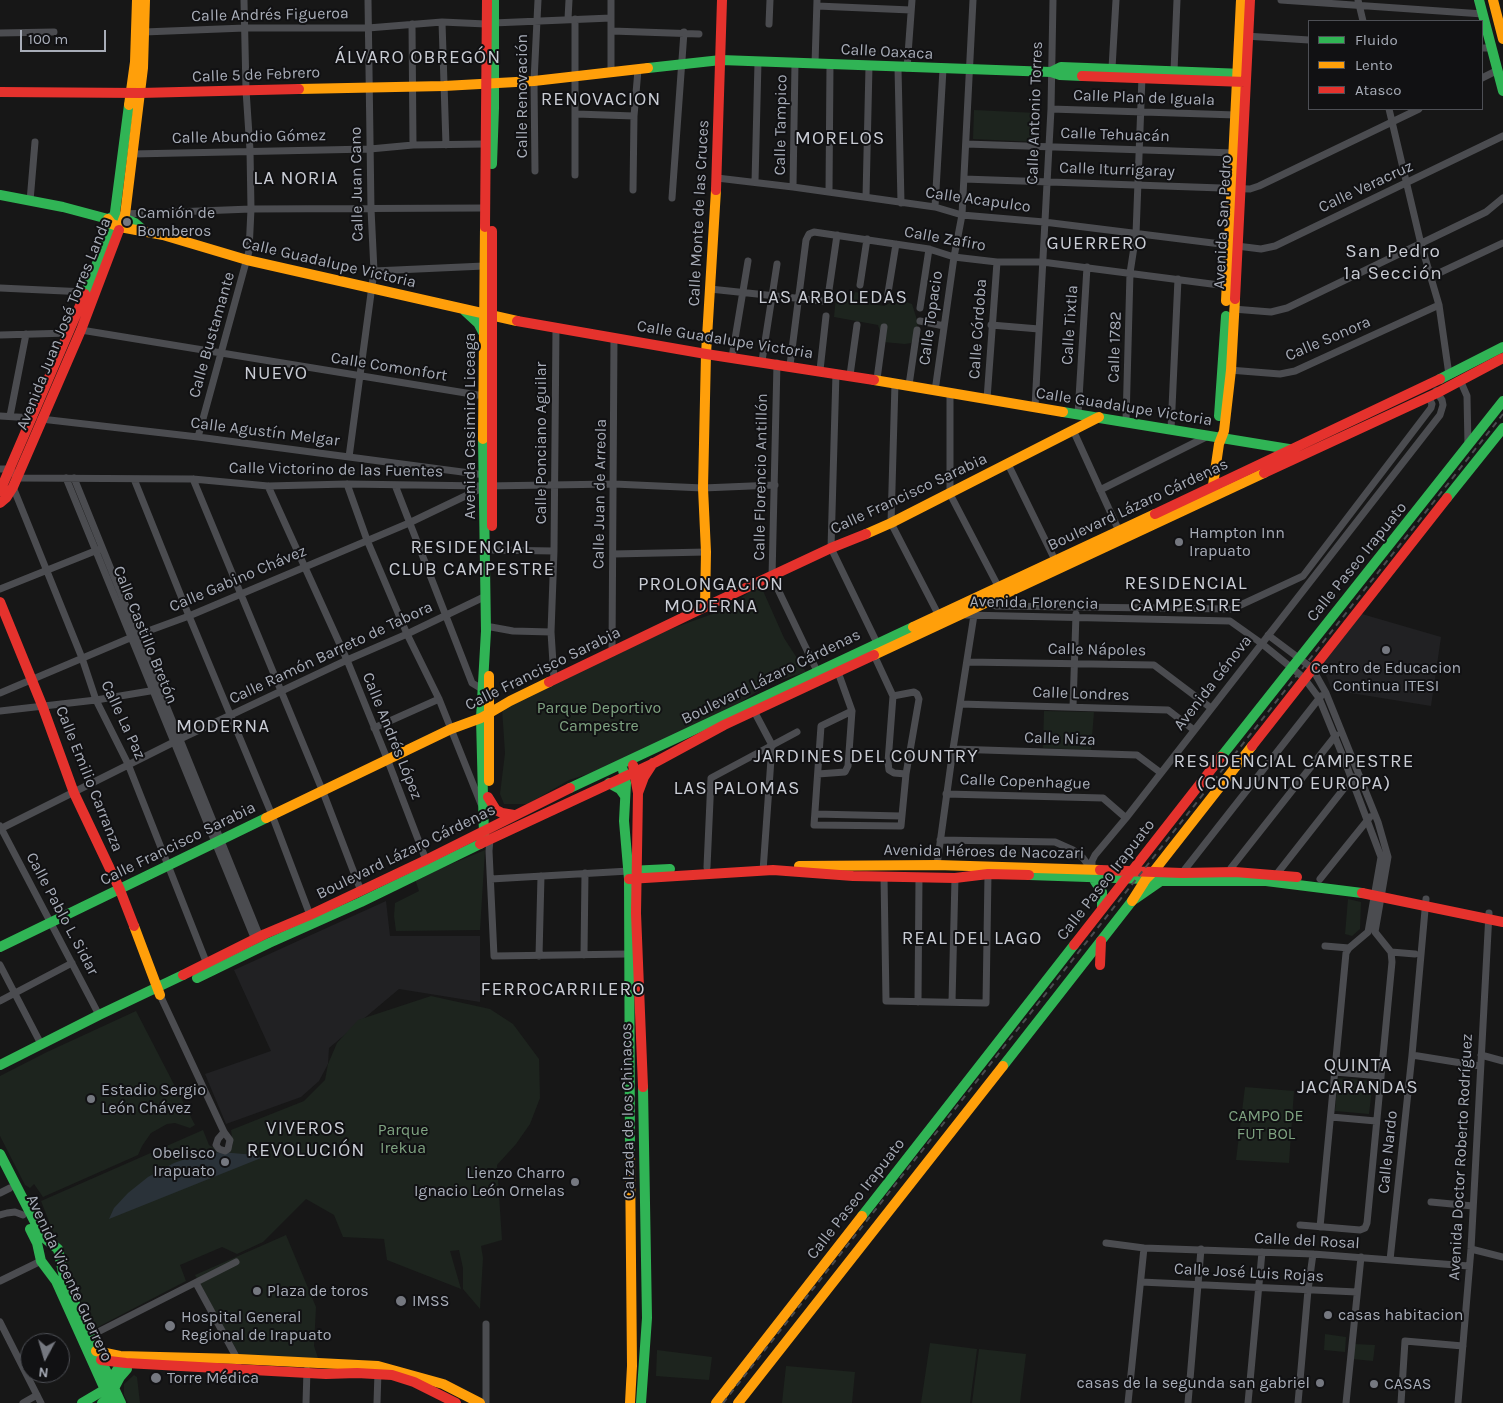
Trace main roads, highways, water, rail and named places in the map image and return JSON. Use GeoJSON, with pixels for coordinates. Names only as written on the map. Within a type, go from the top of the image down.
{"type":"FeatureCollection","features":[{"type":"Feature","properties":{"kind":"main road","name":"Avenida Juan José Torres Landa"},"geometry":{"type":"LineString","coordinates":[[0,491],[5,469],[37,418],[81,330],[117,219],[132,154],[136,93],[137,0]]}},
{"type":"Feature","properties":{"kind":"main road","name":"Avenida Juan José Torres Landa"},"geometry":{"type":"LineString","coordinates":[[0,503],[6,498],[15,482],[69,333],[117,219],[136,93],[143,68],[145,0]]}},
{"type":"Feature","properties":{"kind":"main road","name":"Avenida Casimiro Liceaga"},"geometry":{"type":"LineString","coordinates":[[487,0],[490,24],[492,184],[492,297],[489,316]]}},
{"type":"Feature","properties":{"kind":"main road","name":"Avenida Casimiro Liceaga"},"geometry":{"type":"LineString","coordinates":[[490,24],[494,0]]}},
{"type":"Feature","properties":{"kind":"main road","name":"Calle Monte de las Cruces"},"geometry":{"type":"LineString","coordinates":[[705,607],[706,552],[703,488],[706,354],[717,178],[722,60],[722,0]]}},
{"type":"Feature","properties":{"kind":"main road","name":"Avenida San Pedro"},"geometry":{"type":"LineString","coordinates":[[1241,0],[1244,36]]}},
{"type":"Feature","properties":{"kind":"main road","name":"Avenida San Pedro"},"geometry":{"type":"LineString","coordinates":[[1211,498],[1217,439],[1224,431],[1233,309],[1233,246],[1244,36],[1250,0]]}},
{"type":"Feature","properties":{"kind":"main road"},"geometry":{"type":"LineString","coordinates":[[1479,0],[1483,14],[1487,48],[1498,70],[1503,91]]}},
{"type":"Feature","properties":{"kind":"main road"},"geometry":{"type":"LineString","coordinates":[[1494,0],[1503,39]]}},
{"type":"Feature","properties":{"kind":"main road","name":"Calle 5 de Febrero"},"geometry":{"type":"LineString","coordinates":[[0,92],[136,93],[444,86],[534,81],[722,60]]}},
{"type":"Feature","properties":{"kind":"main road","name":"Calle Oaxaca"},"geometry":{"type":"LineString","coordinates":[[722,60],[1051,72],[1061,67],[1118,71],[1174,71],[1242,78]]}},
{"type":"Feature","properties":{"kind":"main road","name":"Calle Oaxaca"},"geometry":{"type":"LineString","coordinates":[[1118,71],[1142,77],[1242,78]]}},
{"type":"Feature","properties":{"kind":"main road","name":"Avenida San Pedro"},"geometry":{"type":"LineString","coordinates":[[1236,189],[1234,153],[1236,115],[1242,78]]}},
{"type":"Feature","properties":{"kind":"main road","name":"Avenida Casimiro Liceaga"},"geometry":{"type":"LineString","coordinates":[[487,839],[488,797],[485,690],[489,316],[484,266],[486,144],[490,83]]}},
{"type":"Feature","properties":{"kind":"main road","name":"Calle Guadalupe Victoria"},"geometry":{"type":"LineString","coordinates":[[0,196],[30,200],[117,219],[144,231],[248,260],[518,322],[706,354],[877,379],[935,391],[1126,421],[1217,439],[1306,453]]}},
{"type":"Feature","properties":{"kind":"main road","name":"Avenida San Pedro"},"geometry":{"type":"LineString","coordinates":[[1227,370],[1227,286],[1233,246]]}},
{"type":"Feature","properties":{"kind":"main road"},"geometry":{"type":"LineString","coordinates":[[492,297],[503,311],[518,322]]}},
{"type":"Feature","properties":{"kind":"main road"},"geometry":{"type":"LineString","coordinates":[[464,310],[478,323],[489,340],[508,323],[518,322]]}},
{"type":"Feature","properties":{"kind":"main road","name":"Avenida Casimiro Liceaga"},"geometry":{"type":"LineString","coordinates":[[485,690],[491,627],[491,550],[488,486],[485,475],[484,396],[489,340]]}},
{"type":"Feature","properties":{"kind":"main road","name":"Boulevard Lázaro Cárdenas"},"geometry":{"type":"LineString","coordinates":[[0,1065],[99,1015],[159,992],[207,964],[257,939],[426,860],[487,839],[514,815],[938,614],[1292,450],[1436,393],[1449,374],[1503,347]]}},
{"type":"Feature","properties":{"kind":"main road","name":"Boulevard Lázaro Cárdenas"},"geometry":{"type":"LineString","coordinates":[[0,1071],[159,992],[361,902],[487,839],[654,763],[724,725],[1436,393],[1503,358]]}},
{"type":"Feature","properties":{"kind":"main road"},"geometry":{"type":"LineString","coordinates":[[1460,380],[1461,372],[1476,361]]}},
{"type":"Feature","properties":{"kind":"main road","name":"Calle Paseo Irapuato"},"geometry":{"type":"LineString","coordinates":[[716,1403],[1291,668],[1503,401]]}},
{"type":"Feature","properties":{"kind":"main road","name":"Calle Francisco Sarabia"},"geometry":{"type":"LineString","coordinates":[[0,946],[452,729],[485,715],[554,679],[705,607],[831,548],[891,523],[1099,417]]}},
{"type":"Feature","properties":{"kind":"main road","name":"Calle Paseo Irapuato"},"geometry":{"type":"LineString","coordinates":[[738,1403],[1101,941],[1132,901],[1146,879],[1503,428]]}},
{"type":"Feature","properties":{"kind":"main road","name":"Calle Emilio Carranza"},"geometry":{"type":"LineString","coordinates":[[0,602],[42,705],[74,793],[120,890],[159,992]]}},
{"type":"Feature","properties":{"kind":"main road"},"geometry":{"type":"LineString","coordinates":[[485,690],[498,699],[510,701]]}},
{"type":"Feature","properties":{"kind":"main road","name":"Avenida Casimiro Liceaga"},"geometry":{"type":"LineString","coordinates":[[485,715],[481,732],[482,806],[487,839]]}},
{"type":"Feature","properties":{"kind":"main road"},"geometry":{"type":"LineString","coordinates":[[468,723],[481,732]]}},
{"type":"Feature","properties":{"kind":"main road","name":"Calzada de los Chinacos"},"geometry":{"type":"LineString","coordinates":[[626,762],[638,792],[628,954],[631,1209],[630,1403]]}},
{"type":"Feature","properties":{"kind":"main road"},"geometry":{"type":"LineString","coordinates":[[638,792],[644,777],[654,763]]}},
{"type":"Feature","properties":{"kind":"main road","name":"Calzada de los Chinacos"},"geometry":{"type":"LineString","coordinates":[[630,773],[625,796],[624,821],[633,875],[645,1209],[646,1318],[641,1403]]}},
{"type":"Feature","properties":{"kind":"main road"},"geometry":{"type":"LineString","coordinates":[[609,783],[620,789],[625,796]]}},
{"type":"Feature","properties":{"kind":"main road"},"geometry":{"type":"LineString","coordinates":[[488,797],[496,810],[514,815]]}},
{"type":"Feature","properties":{"kind":"main road","name":"Avenida Héroes de Nacozari"},"geometry":{"type":"LineString","coordinates":[[633,875],[661,876],[764,869],[937,865],[1130,875],[1161,881],[1183,877],[1206,876],[1216,872],[1276,875],[1320,879],[1489,916],[1503,922]]}},
{"type":"Feature","properties":{"kind":"main road","name":"Avenida Héroes de Nacozari"},"geometry":{"type":"LineString","coordinates":[[633,875],[707,867],[955,878],[988,874],[1092,873]]}},
{"type":"Feature","properties":{"kind":"main road","name":"Avenida Héroes de Nacozari"},"geometry":{"type":"LineString","coordinates":[[1130,875],[1154,871],[1183,877],[1274,882],[1378,892]]}},
{"type":"Feature","properties":{"kind":"main road"},"geometry":{"type":"LineString","coordinates":[[1092,873],[1102,892],[1102,910]]}},
{"type":"Feature","properties":{"kind":"main road"},"geometry":{"type":"LineString","coordinates":[[1132,901],[1161,881]]}},
{"type":"Feature","properties":{"kind":"main road","name":"Avenida Héroes de Nacozari"},"geometry":{"type":"LineString","coordinates":[[1489,916],[1503,916]]}},
{"type":"Feature","properties":{"kind":"main road"},"geometry":{"type":"LineString","coordinates":[[1100,965],[1101,941]]}},
{"type":"Feature","properties":{"kind":"main road","name":"Avenida Vicente Guerrero"},"geometry":{"type":"LineString","coordinates":[[0,1154],[42,1236],[60,1255],[65,1282],[90,1336],[108,1394],[121,1403]]}},
{"type":"Feature","properties":{"kind":"main road","name":"Avenida Vicente Guerrero"},"geometry":{"type":"LineString","coordinates":[[0,1167],[37,1243],[41,1262],[56,1281],[96,1355]]}},
{"type":"Feature","properties":{"kind":"main road"},"geometry":{"type":"LineString","coordinates":[[631,1209],[645,1209]]}},
{"type":"Feature","properties":{"kind":"main road"},"geometry":{"type":"LineString","coordinates":[[39,1250],[53,1246]]}},
{"type":"Feature","properties":{"kind":"main road"},"geometry":{"type":"LineString","coordinates":[[48,1272],[63,1267]]}},
{"type":"Feature","properties":{"kind":"main road"},"geometry":{"type":"LineString","coordinates":[[96,1355],[242,1369],[307,1367],[330,1364],[378,1370],[443,1384],[479,1403]]}},
{"type":"Feature","properties":{"kind":"main road"},"geometry":{"type":"LineString","coordinates":[[96,1355],[126,1363]]}},
{"type":"Feature","properties":{"kind":"main road"},"geometry":{"type":"LineString","coordinates":[[108,1394],[119,1367],[126,1363],[143,1360],[238,1359],[307,1367],[326,1374],[378,1370],[414,1382],[455,1403]]}},
{"type":"Feature","properties":{"kind":"main road"},"geometry":{"type":"LineString","coordinates":[[82,1403],[108,1394],[128,1368],[143,1360]]}},
{"type":"Feature","properties":{"kind":"main road"},"geometry":{"type":"LineString","coordinates":[[326,1374],[330,1364]]}},
{"type":"Feature","properties":{"kind":"main road"},"geometry":{"type":"LineString","coordinates":[[439,1394],[443,1384]]}},
{"type":"Feature","properties":{"kind":"main road"},"geometry":{"type":"LineString","coordinates":[[631,1384],[643,1385]]}},
{"type":"Feature","properties":{"kind":"railway"},"geometry":{"type":"LineString","coordinates":[[723,1403],[1503,414]]}},
{"type":"Feature","properties":{"kind":"place","name":"Camión de Bomberos"},"geometry":{"type":"Point","coordinates":[127,222]}},
{"type":"Feature","properties":{"kind":"place","name":"Hampton Inn Irapuato"},"geometry":{"type":"Point","coordinates":[1179,542]}},
{"type":"Feature","properties":{"kind":"place","name":"Centro de Educacion Continua ITESI"},"geometry":{"type":"Point","coordinates":[1386,650]}},
{"type":"Feature","properties":{"kind":"place","name":"Estadio Sergio León Chávez"},"geometry":{"type":"Point","coordinates":[91,1099]}},
{"type":"Feature","properties":{"kind":"place","name":"Obelisco Irapuato"},"geometry":{"type":"Point","coordinates":[225,1162]}},
{"type":"Feature","properties":{"kind":"place","name":"Lienzo Charro Ignacio León Ornelas"},"geometry":{"type":"Point","coordinates":[575,1182]}},
{"type":"Feature","properties":{"kind":"place","name":"Plaza de toros"},"geometry":{"type":"Point","coordinates":[257,1291]}},
{"type":"Feature","properties":{"kind":"place","name":"IMSS"},"geometry":{"type":"Point","coordinates":[401,1301]}},
{"type":"Feature","properties":{"kind":"place","name":"casas habitacion"},"geometry":{"type":"Point","coordinates":[1328,1315]}},
{"type":"Feature","properties":{"kind":"place","name":"Hospital General Regional de Irapuato"},"geometry":{"type":"Point","coordinates":[170,1326]}},
{"type":"Feature","properties":{"kind":"place","name":"Torre Médica"},"geometry":{"type":"Point","coordinates":[156,1378]}},
{"type":"Feature","properties":{"kind":"place","name":"casas de la segunda san gabriel"},"geometry":{"type":"Point","coordinates":[1320,1383]}},
{"type":"Feature","properties":{"kind":"place","name":"CASAS"},"geometry":{"type":"Point","coordinates":[1374,1384]}},
{"type":"Feature","properties":{"kind":"district","name":"ÁLVARO OBREGÓN"},"geometry":{"type":"Point","coordinates":[418,58]}},
{"type":"Feature","properties":{"kind":"district","name":"RENOVACION"},"geometry":{"type":"Point","coordinates":[601,100]}},
{"type":"Feature","properties":{"kind":"district","name":"MORELOS"},"geometry":{"type":"Point","coordinates":[840,139]}},
{"type":"Feature","properties":{"kind":"district","name":"LA NORIA"},"geometry":{"type":"Point","coordinates":[296,179]}},
{"type":"Feature","properties":{"kind":"district","name":"GUERRERO"},"geometry":{"type":"Point","coordinates":[1097,244]}},
{"type":"Feature","properties":{"kind":"district","name":"San Pedro 1ª Sección"},"geometry":{"type":"Point","coordinates":[1393,263]}},
{"type":"Feature","properties":{"kind":"district","name":"LAS ARBOLEDAS"},"geometry":{"type":"Point","coordinates":[833,298]}},
{"type":"Feature","properties":{"kind":"district","name":"NUEVO"},"geometry":{"type":"Point","coordinates":[276,374]}},
{"type":"Feature","properties":{"kind":"district","name":"RESIDENCIAL CLUB CAMPESTRE"},"geometry":{"type":"Point","coordinates":[472,559]}},
{"type":"Feature","properties":{"kind":"district","name":"RESIDENCIAL CAMPESTRE"},"geometry":{"type":"Point","coordinates":[1186,595]}},
{"type":"Feature","properties":{"kind":"district","name":"PROLONGACION MODERNA"},"geometry":{"type":"Point","coordinates":[711,596]}},
{"type":"Feature","properties":{"kind":"district","name":"MODERNA"},"geometry":{"type":"Point","coordinates":[223,727]}},
{"type":"Feature","properties":{"kind":"district","name":"JARDINES DEL COUNTRY"},"geometry":{"type":"Point","coordinates":[866,757]}},
{"type":"Feature","properties":{"kind":"district","name":"RESIDENCIAL CAMPESTRE (CONJUNTO EUROPA)"},"geometry":{"type":"Point","coordinates":[1294,773]}},
{"type":"Feature","properties":{"kind":"district","name":"LAS PALOMAS"},"geometry":{"type":"Point","coordinates":[737,789]}},
{"type":"Feature","properties":{"kind":"district","name":"REAL DEL LAGO"},"geometry":{"type":"Point","coordinates":[972,939]}},
{"type":"Feature","properties":{"kind":"district","name":"FERROCARRILERO"},"geometry":{"type":"Point","coordinates":[563,990]}},
{"type":"Feature","properties":{"kind":"district","name":"QUINTA JACARANDAS"},"geometry":{"type":"Point","coordinates":[1358,1077]}},
{"type":"Feature","properties":{"kind":"district","name":"VIVEROS REVOLUCIÓN"},"geometry":{"type":"Point","coordinates":[306,1140]}},
{"type":"Feature","properties":{"kind":"park label","name":"Parque Deportivo Campestre"},"geometry":{"type":"Point","coordinates":[599,717]}},
{"type":"Feature","properties":{"kind":"park label","name":"CAMPO DE FUT BOL"},"geometry":{"type":"Point","coordinates":[1266,1125]}},
{"type":"Feature","properties":{"kind":"park label","name":"Parque Irekua"},"geometry":{"type":"Point","coordinates":[403,1139]}}]}
